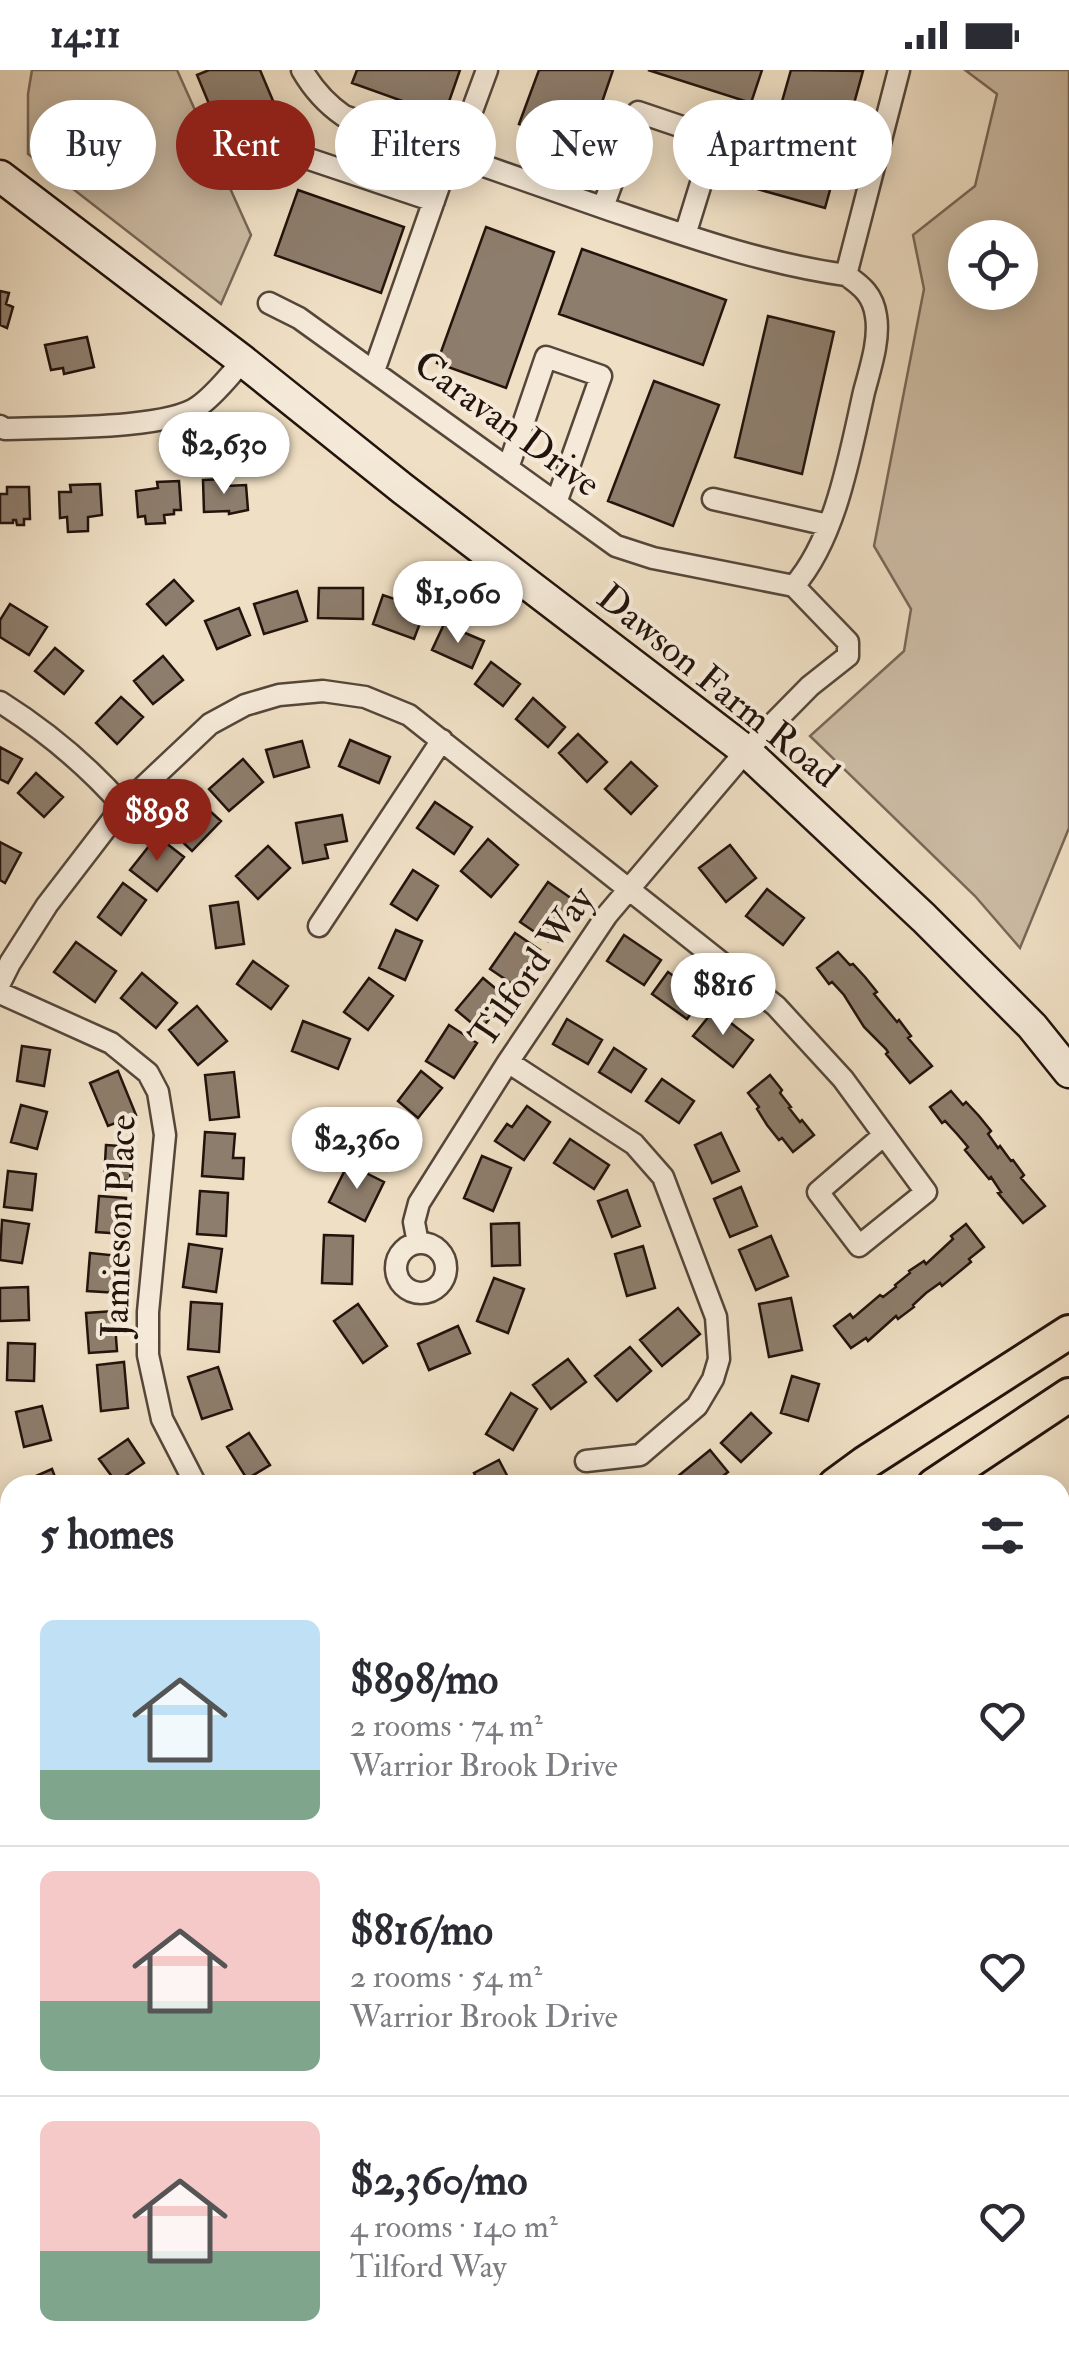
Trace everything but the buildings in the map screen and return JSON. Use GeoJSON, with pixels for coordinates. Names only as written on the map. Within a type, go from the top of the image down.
{"type":"FeatureCollection","features":[{"type":"Feature","properties":{"kind":"main road"},"geometry":{"type":"LineString","coordinates":[[849,1475],[1069,1332]]}},
{"type":"Feature","properties":{"kind":"main road"},"geometry":{"type":"LineString","coordinates":[[949,1475],[1069,1395]]}},
{"type":"Feature","properties":{"kind":"street"},"geometry":{"type":"LineString","coordinates":[[302,70],[311,87],[335,110]]}},
{"type":"Feature","properties":{"kind":"street","name":"Caravan Drive"},"geometry":{"type":"LineString","coordinates":[[476,100],[487,70]]}},
{"type":"Feature","properties":{"kind":"street"},"geometry":{"type":"LineString","coordinates":[[846,275],[899,70]]}},
{"type":"Feature","properties":{"kind":"street"},"geometry":{"type":"LineString","coordinates":[[603,208],[638,112],[716,138],[685,235]]}},
{"type":"Feature","properties":{"kind":"street"},"geometry":{"type":"LineString","coordinates":[[315,161],[434,201]]}},
{"type":"Feature","properties":{"kind":"street"},"geometry":{"type":"LineString","coordinates":[[496,171],[685,235],[807,269],[846,275],[865,288],[872,300],[877,320],[873,354],[845,476],[807,572],[794,586],[848,642],[848,656],[810,686],[746,752]]}},
{"type":"Feature","properties":{"kind":"street","name":"Dawson Farm Road"},"geometry":{"type":"LineString","coordinates":[[0,176],[746,752],[924,918],[1032,1026],[1069,1072]]}},
{"type":"Feature","properties":{"kind":"street","name":"Caravan Drive"},"geometry":{"type":"LineString","coordinates":[[438,190],[374,371],[616,546],[636,554],[794,586]]}},
{"type":"Feature","properties":{"kind":"street"},"geometry":{"type":"LineString","coordinates":[[269,302],[374,371]]}},
{"type":"Feature","properties":{"kind":"street"},"geometry":{"type":"LineString","coordinates":[[508,468],[546,357],[602,376],[556,502]]}},
{"type":"Feature","properties":{"kind":"street"},"geometry":{"type":"LineString","coordinates":[[0,426],[4,429],[156,422],[181,416],[198,408],[243,361]]}},
{"type":"Feature","properties":{"kind":"street"},"geometry":{"type":"LineString","coordinates":[[713,499],[828,525]]}},
{"type":"Feature","properties":{"kind":"street"},"geometry":{"type":"LineString","coordinates":[[0,984],[47,905],[124,806],[210,724],[245,705],[279,694],[323,691],[365,696],[409,714],[630,888],[776,1006],[843,1079],[926,1192],[858,1246],[818,1192],[884,1135]]}},
{"type":"Feature","properties":{"kind":"street"},"geometry":{"type":"LineString","coordinates":[[0,702],[39,726],[124,806]]}},
{"type":"Feature","properties":{"kind":"street"},"geometry":{"type":"LineString","coordinates":[[320,926],[442,740]]}},
{"type":"Feature","properties":{"kind":"street","name":"Tilford Way"},"geometry":{"type":"LineString","coordinates":[[418,1243],[414,1222],[419,1204],[508,1062],[607,914],[746,752]]}},
{"type":"Feature","properties":{"kind":"street","name":"Jamieson Place"},"geometry":{"type":"LineString","coordinates":[[0,992],[111,1042],[148,1073],[158,1092],[165,1134],[148,1312],[148,1355],[162,1419],[190,1475]]}},
{"type":"Feature","properties":{"kind":"street"},"geometry":{"type":"LineString","coordinates":[[508,1062],[634,1144],[664,1177],[716,1317],[719,1359],[713,1379],[697,1406],[640,1454],[586,1460]]}},
{"type":"Feature","properties":{"kind":"shaded area"},"geometry":{"type":"Polygon","coordinates":[[[32,70],[177,70],[190,100],[176,100],[176,190],[231,190],[251,235],[221,304],[74,190],[156,190],[156,100],[30,100],[30,156],[28,94],[32,70]]]}},
{"type":"Feature","properties":{"kind":"shaded area"},"geometry":{"type":"Polygon","coordinates":[[[965,70],[1069,70],[1069,828],[1020,948],[975,896],[810,736],[904,651],[911,609],[874,546],[924,289],[913,235],[975,186],[997,94],[965,70]]]}}]}
